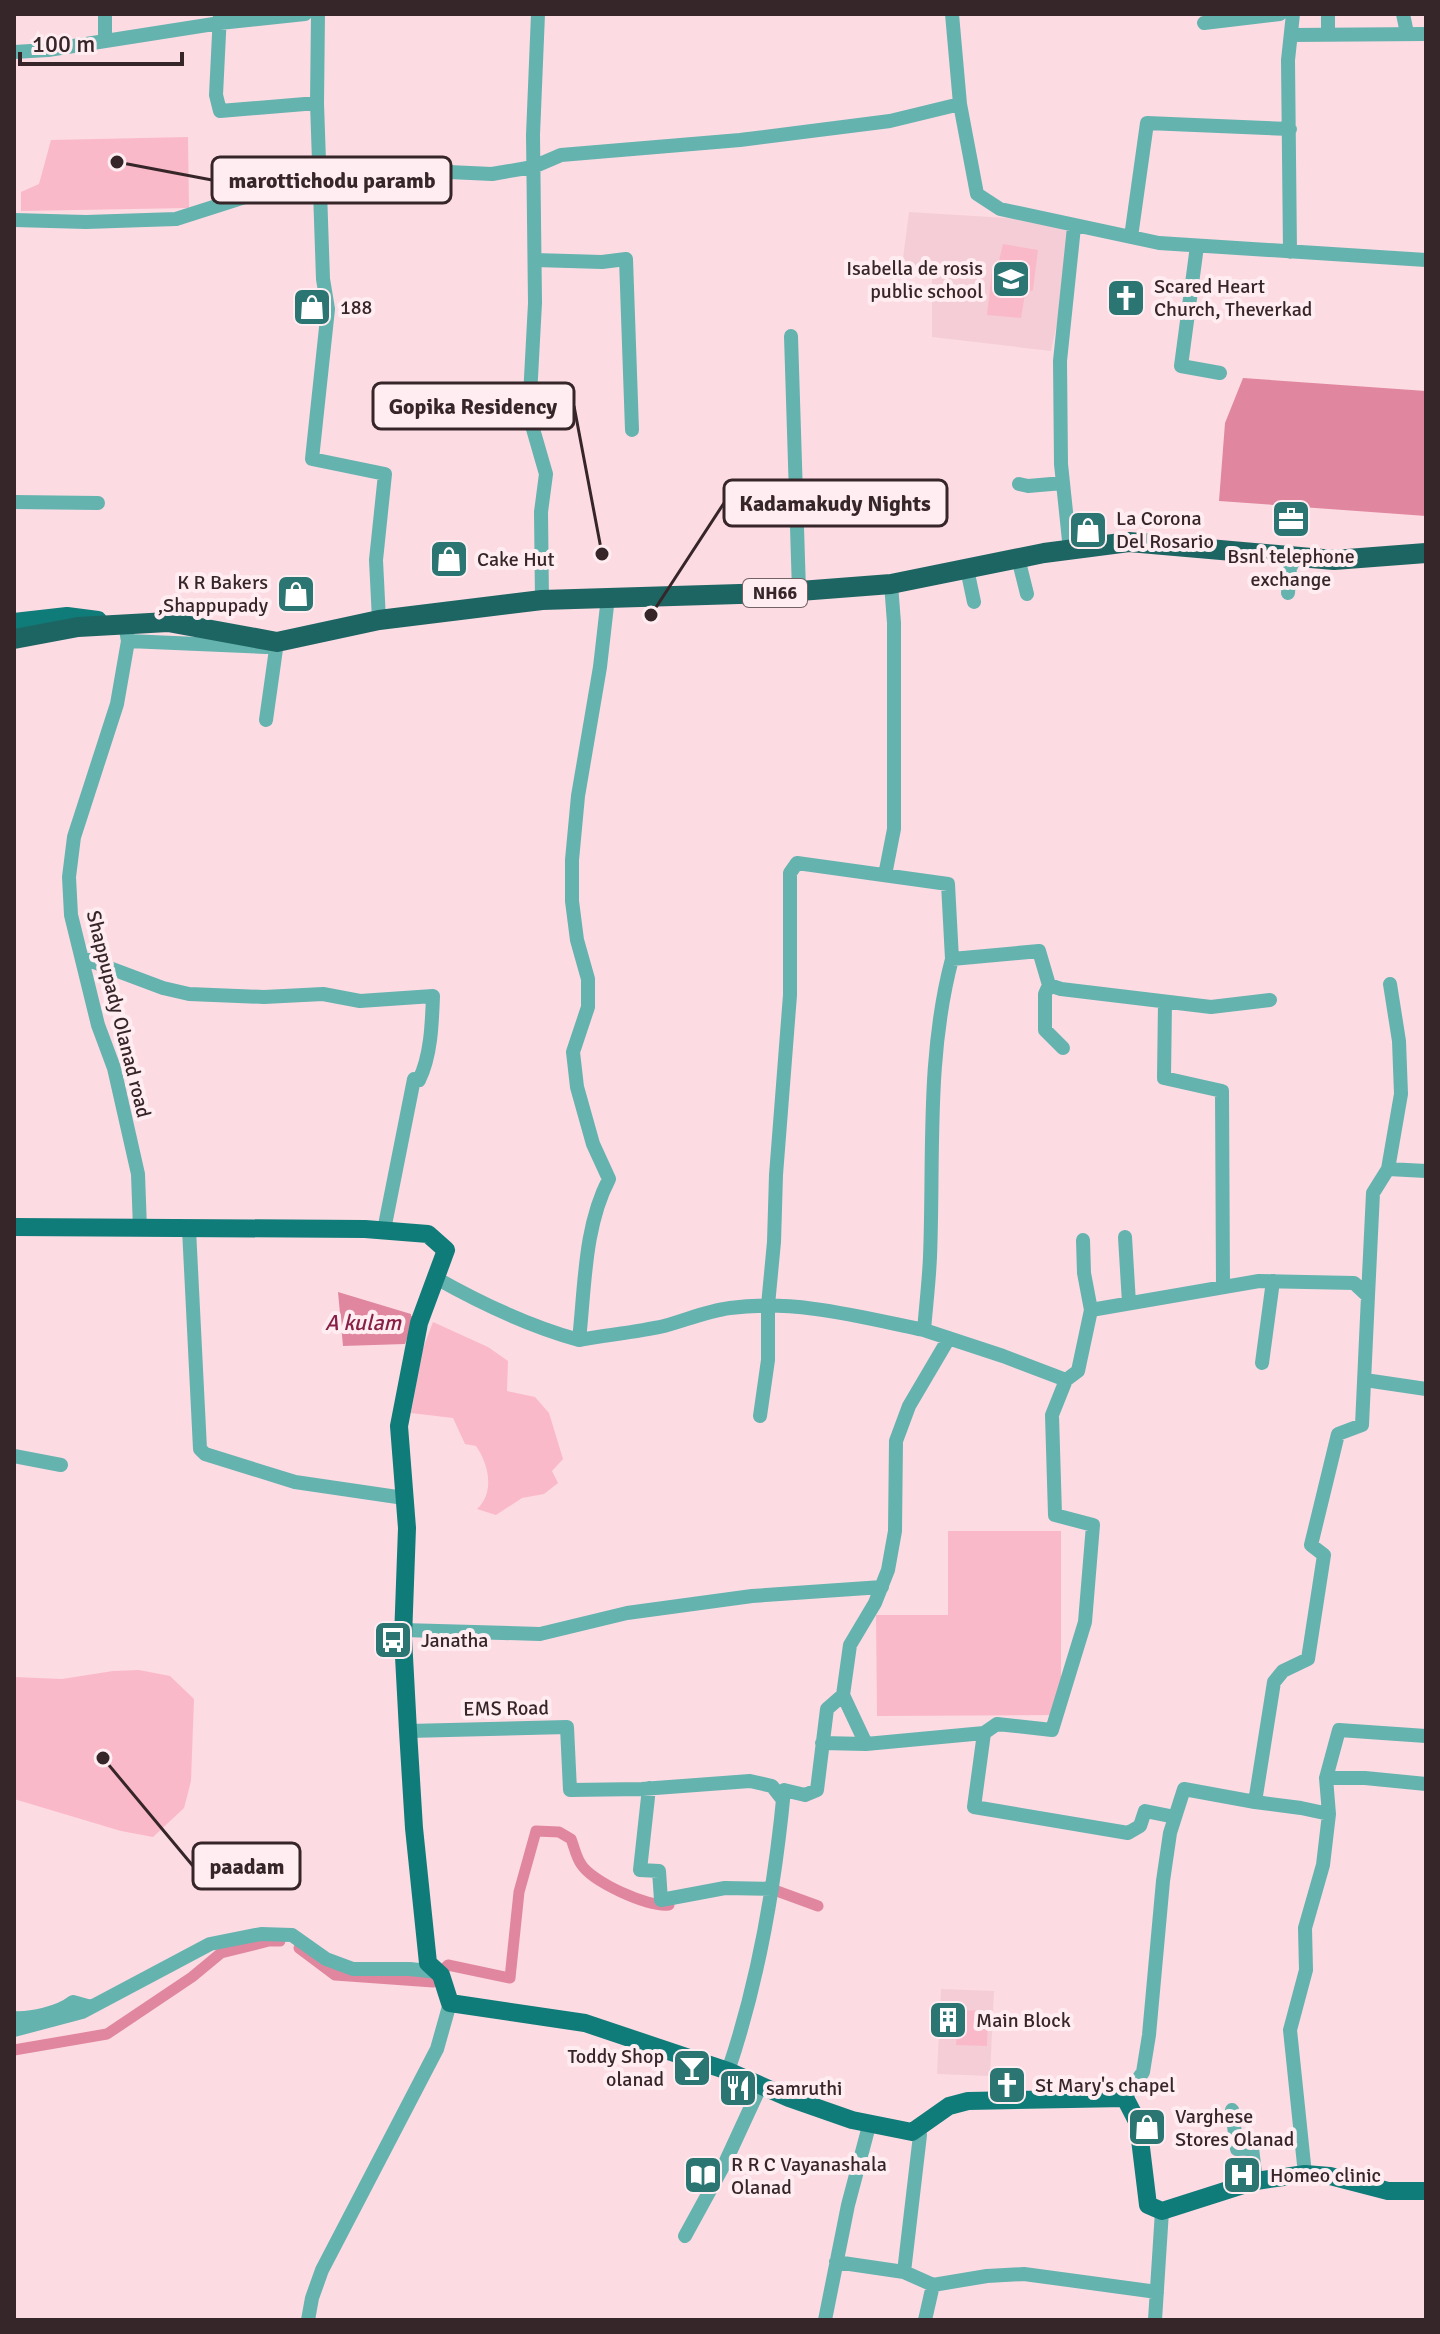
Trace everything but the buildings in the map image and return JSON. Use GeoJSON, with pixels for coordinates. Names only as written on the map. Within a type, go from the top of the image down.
{"type":"FeatureCollection","features":[{"type":"Feature","properties":{"kind":"highway","name":"NH66"},"geometry":{"type":"LineString","coordinates":[[14,639],[78,627],[126,633],[168,622],[277,642],[379,620],[542,600],[799,591],[891,584],[1018,558],[1129,542],[1334,560],[1426,553]]}},
{"type":"Feature","properties":{"kind":"main road"},"geometry":{"type":"LineString","coordinates":[[14,622],[67,616],[126,633]]}},
{"type":"Feature","properties":{"kind":"main road"},"geometry":{"type":"LineString","coordinates":[[14,1227],[384,1230],[428,1234],[446,1250],[419,1323],[399,1426],[407,1528],[403,1630],[414,1828],[428,1963],[440,1974],[450,2003],[585,2023],[728,2071],[852,2120],[912,2132],[949,2106],[968,2101],[1125,2098],[1138,2123],[1148,2205],[1162,2211],[1256,2181],[1305,2174],[1330,2176],[1388,2191],[1426,2191]]}},
{"type":"Feature","properties":{"kind":"street"},"geometry":{"type":"LineString","coordinates":[[105,14],[105,41]]}},
{"type":"Feature","properties":{"kind":"street"},"geometry":{"type":"LineString","coordinates":[[14,52],[105,41],[220,18],[305,14]]}},
{"type":"Feature","properties":{"kind":"street"},"geometry":{"type":"LineString","coordinates":[[318,14],[317,103],[323,279],[328,309],[312,459],[385,474],[376,560],[379,620]]}},
{"type":"Feature","properties":{"kind":"street"},"geometry":{"type":"LineString","coordinates":[[538,14],[533,167],[535,260],[529,415],[546,474],[541,512],[542,600]]}},
{"type":"Feature","properties":{"kind":"street"},"geometry":{"type":"LineString","coordinates":[[952,14],[960,104],[977,194],[1000,209],[1074,227],[1197,246],[1426,260]]}},
{"type":"Feature","properties":{"kind":"street"},"geometry":{"type":"LineString","coordinates":[[1204,23],[1280,14]]}},
{"type":"Feature","properties":{"kind":"street"},"geometry":{"type":"LineString","coordinates":[[1290,252],[1288,60],[1293,14]]}},
{"type":"Feature","properties":{"kind":"street"},"geometry":{"type":"LineString","coordinates":[[1328,14],[1328,34]]}},
{"type":"Feature","properties":{"kind":"street"},"geometry":{"type":"LineString","coordinates":[[1403,14],[1407,33]]}},
{"type":"Feature","properties":{"kind":"street"},"geometry":{"type":"LineString","coordinates":[[220,18],[216,95],[220,111],[317,103]]}},
{"type":"Feature","properties":{"kind":"street"},"geometry":{"type":"LineString","coordinates":[[1291,35],[1426,34]]}},
{"type":"Feature","properties":{"kind":"street"},"geometry":{"type":"LineString","coordinates":[[14,220],[86,222],[176,219],[251,195],[313,197],[355,175],[427,171],[492,174],[533,167],[561,155],[740,140],[890,121],[960,104]]}},
{"type":"Feature","properties":{"kind":"street"},"geometry":{"type":"LineString","coordinates":[[1131,237],[1147,123],[1290,129]]}},
{"type":"Feature","properties":{"kind":"street"},"geometry":{"type":"LineString","coordinates":[[1070,550],[1063,483],[1060,361],[1074,227]]}},
{"type":"Feature","properties":{"kind":"street"},"geometry":{"type":"LineString","coordinates":[[1197,246],[1181,366],[1220,373]]}},
{"type":"Feature","properties":{"kind":"street"},"geometry":{"type":"LineString","coordinates":[[535,260],[602,262],[626,259],[632,430]]}},
{"type":"Feature","properties":{"kind":"street"},"geometry":{"type":"LineString","coordinates":[[791,336],[799,591]]}},
{"type":"Feature","properties":{"kind":"street"},"geometry":{"type":"LineString","coordinates":[[1019,484],[1063,483]]}},
{"type":"Feature","properties":{"kind":"street"},"geometry":{"type":"LineString","coordinates":[[14,502],[98,503]]}},
{"type":"Feature","properties":{"kind":"street"},"geometry":{"type":"LineString","coordinates":[[1288,593],[1290,568],[1296,556]]}},
{"type":"Feature","properties":{"kind":"street"},"geometry":{"type":"LineString","coordinates":[[1018,558],[1027,594]]}},
{"type":"Feature","properties":{"kind":"street"},"geometry":{"type":"LineString","coordinates":[[967,569],[974,602]]}},
{"type":"Feature","properties":{"kind":"street"},"geometry":{"type":"LineString","coordinates":[[885,875],[894,829],[895,667],[891,584]]}},
{"type":"Feature","properties":{"kind":"street"},"geometry":{"type":"LineString","coordinates":[[579,1340],[589,1243],[599,1198],[609,1179],[593,1144],[574,1065],[573,1052],[588,1007],[588,979],[577,940],[572,901],[572,860],[578,796],[600,667],[608,597]]}},
{"type":"Feature","properties":{"kind":"street","name":"Shappupady Olanad road"},"geometry":{"type":"LineString","coordinates":[[126,633],[117,704],[74,837],[69,877],[71,915],[98,1025],[114,1068],[138,1174],[140,1229]]}},
{"type":"Feature","properties":{"kind":"street"},"geometry":{"type":"LineString","coordinates":[[266,720],[277,642]]}},
{"type":"Feature","properties":{"kind":"street"},"geometry":{"type":"LineString","coordinates":[[760,1416],[768,1360],[768,1305],[791,972],[790,873],[797,863],[948,884],[952,959],[943,993],[933,1076],[930,1257],[924,1330]]}},
{"type":"Feature","properties":{"kind":"street"},"geometry":{"type":"LineString","coordinates":[[952,959],[1039,951],[1049,985],[1045,994],[1045,1030],[1063,1048]]}},
{"type":"Feature","properties":{"kind":"street"},"geometry":{"type":"LineString","coordinates":[[83,958],[163,988],[189,994],[264,997],[323,994],[360,1001],[433,996],[429,1043],[422,1074],[419,1080],[414,1079],[384,1230]]}},
{"type":"Feature","properties":{"kind":"street"},"geometry":{"type":"LineString","coordinates":[[1255,1802],[1274,1682],[1283,1671],[1308,1659],[1324,1555],[1311,1545],[1338,1434],[1362,1425],[1373,1193],[1388,1169],[1401,1094],[1399,1041],[1390,984]]}},
{"type":"Feature","properties":{"kind":"street"},"geometry":{"type":"LineString","coordinates":[[1049,985],[1211,1007],[1270,1000]]}},
{"type":"Feature","properties":{"kind":"street"},"geometry":{"type":"LineString","coordinates":[[1165,1002],[1164,1078],[1222,1091],[1223,1287]]}},
{"type":"Feature","properties":{"kind":"street"},"geometry":{"type":"LineString","coordinates":[[1388,1169],[1426,1171]]}},
{"type":"Feature","properties":{"kind":"street"},"geometry":{"type":"LineString","coordinates":[[189,1229],[200,1449],[205,1454],[295,1482],[404,1498]]}},
{"type":"Feature","properties":{"kind":"street"},"geometry":{"type":"LineString","coordinates":[[1125,1237],[1129,1303]]}},
{"type":"Feature","properties":{"kind":"street"},"geometry":{"type":"LineString","coordinates":[[822,1743],[866,1744],[984,1733],[997,1724],[1052,1730],[1085,1622],[1093,1525],[1055,1515],[1054,1494],[1052,1415],[1066,1380],[1078,1371],[1091,1310],[1084,1273],[1083,1240]]}},
{"type":"Feature","properties":{"kind":"street"},"geometry":{"type":"LineString","coordinates":[[436,1278],[522,1321],[579,1340],[665,1325],[702,1313],[768,1305],[850,1314],[924,1330],[1066,1380]]}},
{"type":"Feature","properties":{"kind":"street"},"geometry":{"type":"LineString","coordinates":[[1091,1310],[1273,1281],[1354,1283],[1368,1296]]}},
{"type":"Feature","properties":{"kind":"street"},"geometry":{"type":"LineString","coordinates":[[1262,1363],[1273,1281]]}},
{"type":"Feature","properties":{"kind":"street"},"geometry":{"type":"LineString","coordinates":[[866,1744],[843,1695],[850,1645],[882,1587],[895,1531],[896,1441],[909,1406],[949,1338]]}},
{"type":"Feature","properties":{"kind":"street"},"geometry":{"type":"LineString","coordinates":[[1365,1380],[1426,1389]]}},
{"type":"Feature","properties":{"kind":"street"},"geometry":{"type":"LineString","coordinates":[[14,1456],[61,1465]]}},
{"type":"Feature","properties":{"kind":"street"},"geometry":{"type":"LineString","coordinates":[[403,1630],[540,1634],[627,1613],[752,1596],[882,1587]]}},
{"type":"Feature","properties":{"kind":"street"},"geometry":{"type":"LineString","coordinates":[[728,2071],[744,2024],[772,1889],[784,1790],[805,1795],[817,1790],[827,1709],[843,1695]]}},
{"type":"Feature","properties":{"kind":"street","name":"EMS Road"},"geometry":{"type":"LineString","coordinates":[[408,1731],[567,1727],[570,1790],[646,1788]]}},
{"type":"Feature","properties":{"kind":"street"},"geometry":{"type":"LineString","coordinates":[[1305,2174],[1290,2030],[1306,1970],[1305,1928],[1323,1865],[1329,1814],[1326,1778],[1339,1730],[1426,1736]]}},
{"type":"Feature","properties":{"kind":"street"},"geometry":{"type":"LineString","coordinates":[[984,1733],[974,1807],[1128,1833],[1140,1826],[1145,1811],[1175,1817]]}},
{"type":"Feature","properties":{"kind":"street"},"geometry":{"type":"LineString","coordinates":[[1326,1778],[1426,1784]]}},
{"type":"Feature","properties":{"kind":"street"},"geometry":{"type":"LineString","coordinates":[[772,1889],[725,1888],[661,1900],[659,1871],[640,1870],[646,1788],[750,1781],[772,1786],[783,1800]]}},
{"type":"Feature","properties":{"kind":"street"},"geometry":{"type":"LineString","coordinates":[[1125,2098],[1143,2072],[1163,1881],[1170,1833],[1184,1789],[1329,1814]]}},
{"type":"Feature","properties":{"kind":"street"},"geometry":{"type":"LineString","coordinates":[[14,2030],[91,2007],[210,1944],[261,1934],[292,1935],[326,1959],[353,1969],[410,1969],[440,1974]]}},
{"type":"Feature","properties":{"kind":"street"},"geometry":{"type":"LineString","coordinates":[[14,2018],[44,2014],[73,2002],[91,2007]]}},
{"type":"Feature","properties":{"kind":"street"},"geometry":{"type":"LineString","coordinates":[[308,2320],[322,2270],[437,2049],[450,2003]]}},
{"type":"Feature","properties":{"kind":"street"},"geometry":{"type":"LineString","coordinates":[[685,2236],[725,2163],[761,2085]]}},
{"type":"Feature","properties":{"kind":"street"},"geometry":{"type":"LineString","coordinates":[[1232,2110],[1237,2149],[1252,2148],[1256,2181]]}},
{"type":"Feature","properties":{"kind":"street"},"geometry":{"type":"LineString","coordinates":[[825,2320],[848,2205],[870,2122]]}},
{"type":"Feature","properties":{"kind":"street"},"geometry":{"type":"LineString","coordinates":[[904,2272],[920,2135],[912,2132]]}},
{"type":"Feature","properties":{"kind":"street"},"geometry":{"type":"LineString","coordinates":[[1155,2320],[1162,2211]]}},
{"type":"Feature","properties":{"kind":"street"},"geometry":{"type":"LineString","coordinates":[[836,2262],[904,2272],[933,2285],[987,2276],[1024,2274],[1157,2292]]}},
{"type":"Feature","properties":{"kind":"street"},"geometry":{"type":"LineString","coordinates":[[925,2320],[933,2285]]}},
{"type":"Feature","properties":{"kind":"shaded area"},"geometry":{"type":"Polygon","coordinates":[[[188,137],[189,208],[21,211],[21,192],[39,184],[51,140],[188,137]]]}},
{"type":"Feature","properties":{"kind":"shaded area"},"geometry":{"type":"Polygon","coordinates":[[[909,212],[1007,218],[1070,230],[1064,291],[1051,351],[932,337],[932,269],[902,266],[909,212]]]}},
{"type":"Feature","properties":{"kind":"shaded area"},"geometry":{"type":"Polygon","coordinates":[[[1003,244],[1038,250],[1033,290],[1025,294],[1021,318],[987,315],[992,269],[997,269],[1003,244]]]}},
{"type":"Feature","properties":{"kind":"shaded area"},"geometry":{"type":"Polygon","coordinates":[[[433,1322],[488,1347],[508,1361],[507,1391],[535,1397],[549,1413],[563,1459],[552,1471],[558,1483],[544,1494],[522,1498],[496,1515],[477,1509],[486,1495],[488,1478],[476,1446],[465,1444],[453,1418],[411,1413],[422,1351],[433,1322]]]}},
{"type":"Feature","properties":{"kind":"shaded area"},"geometry":{"type":"Polygon","coordinates":[[[948,1531],[1061,1531],[1061,1715],[877,1716],[876,1615],[948,1615],[948,1531]]]}},
{"type":"Feature","properties":{"kind":"shaded area"},"geometry":{"type":"Polygon","coordinates":[[[139,1670],[170,1676],[194,1699],[191,1781],[184,1808],[153,1837],[121,1831],[14,1799],[14,1677],[62,1679],[139,1670]]]}},
{"type":"Feature","properties":{"kind":"shaded area"},"geometry":{"type":"Polygon","coordinates":[[[941,1989],[994,1991],[990,2076],[937,2074],[941,1989]]]}},
{"type":"Feature","properties":{"kind":"shaded area"},"geometry":{"type":"Polygon","coordinates":[[[958,2010],[988,2011],[987,2046],[956,2045],[958,2010]]]}},
{"type":"Feature","properties":{"kind":"water"},"geometry":{"type":"Polygon","coordinates":[[[1243,378],[1426,391],[1426,516],[1219,501],[1225,423],[1243,378]]]}},
{"type":"Feature","properties":{"kind":"water","name":"A kulam"},"geometry":{"type":"Polygon","coordinates":[[[338,1292],[415,1317],[405,1344],[343,1346],[338,1292]]]}},
{"type":"Feature","properties":{"kind":"waterway"},"geometry":{"type":"LineString","coordinates":[[444,1969],[448,1965],[510,1978],[519,1892],[536,1831],[559,1832],[571,1839],[581,1864],[608,1885],[634,1898],[669,1905]]}},
{"type":"Feature","properties":{"kind":"waterway"},"geometry":{"type":"LineString","coordinates":[[766,1887],[818,1906]]}},
{"type":"Feature","properties":{"kind":"waterway"},"geometry":{"type":"LineString","coordinates":[[14,2050],[107,2034],[192,1977],[221,1953],[280,1941]]}},
{"type":"Feature","properties":{"kind":"waterway"},"geometry":{"type":"LineString","coordinates":[[299,1948],[335,1975],[433,1982],[436,1979]]}},
{"type":"Feature","properties":{"kind":"place","name":"marottichodu paramb"},"geometry":{"type":"Point","coordinates":[117,162]}},
{"type":"Feature","properties":{"kind":"place","name":"Isabella de rosis public school"},"geometry":{"type":"Point","coordinates":[1011,279]}},
{"type":"Feature","properties":{"kind":"place","name":"Scared Heart Church, Theverkad"},"geometry":{"type":"Point","coordinates":[1126,298]}},
{"type":"Feature","properties":{"kind":"place","name":"188"},"geometry":{"type":"Point","coordinates":[312,307]}},
{"type":"Feature","properties":{"kind":"place","name":"Bsnl telephone exchange"},"geometry":{"type":"Point","coordinates":[1291,519]}},
{"type":"Feature","properties":{"kind":"place","name":"La Corona Del Rosario"},"geometry":{"type":"Point","coordinates":[1088,530]}},
{"type":"Feature","properties":{"kind":"place","name":"Gopika Residency"},"geometry":{"type":"Point","coordinates":[602,554]}},
{"type":"Feature","properties":{"kind":"place","name":"Cake Hut"},"geometry":{"type":"Point","coordinates":[449,559]}},
{"type":"Feature","properties":{"kind":"place","name":"K R Bakers ,Shappupady"},"geometry":{"type":"Point","coordinates":[296,594]}},
{"type":"Feature","properties":{"kind":"place","name":"Kadamakudy Nights"},"geometry":{"type":"Point","coordinates":[651,615]}},
{"type":"Feature","properties":{"kind":"place","name":"Janatha"},"geometry":{"type":"Point","coordinates":[393,1640]}},
{"type":"Feature","properties":{"kind":"place","name":"paadam"},"geometry":{"type":"Point","coordinates":[103,1758]}},
{"type":"Feature","properties":{"kind":"place","name":"Main Block"},"geometry":{"type":"Point","coordinates":[948,2020]}},
{"type":"Feature","properties":{"kind":"place","name":"Toddy Shop olanad"},"geometry":{"type":"Point","coordinates":[692,2068]}},
{"type":"Feature","properties":{"kind":"place","name":"St Mary's chapel"},"geometry":{"type":"Point","coordinates":[1007,2085]}},
{"type":"Feature","properties":{"kind":"place","name":"samruthi"},"geometry":{"type":"Point","coordinates":[738,2088]}},
{"type":"Feature","properties":{"kind":"place","name":"Varghese Stores Olanad"},"geometry":{"type":"Point","coordinates":[1147,2127]}},
{"type":"Feature","properties":{"kind":"place","name":"R R C Vayanashala Olanad"},"geometry":{"type":"Point","coordinates":[703,2175]}},
{"type":"Feature","properties":{"kind":"place","name":"Homeo clinic"},"geometry":{"type":"Point","coordinates":[1242,2175]}}]}
